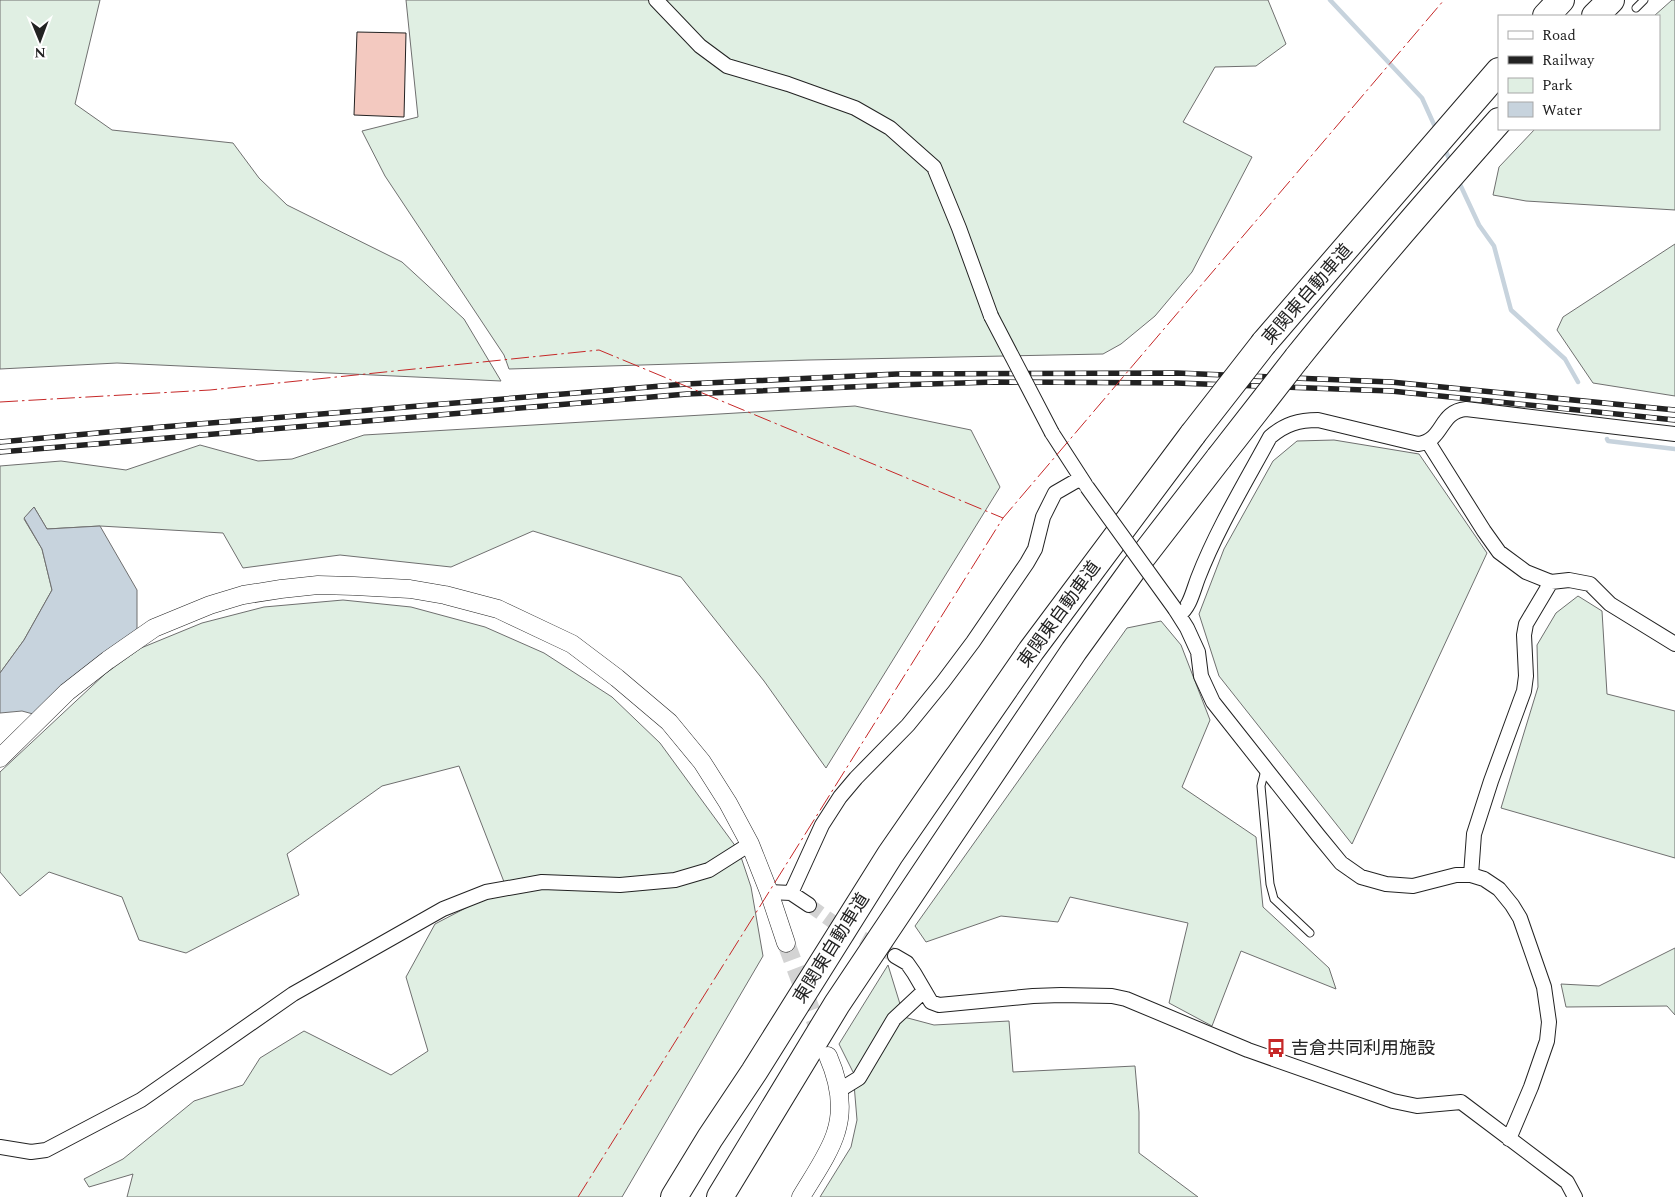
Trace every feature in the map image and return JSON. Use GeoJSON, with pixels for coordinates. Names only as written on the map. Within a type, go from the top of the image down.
{"type":"FeatureCollection","features":[{"type":"Feature","properties":{"kind":"highway"},"geometry":{"type":"LineString","coordinates":[[1547,15],[1560,0]]}},
{"type":"Feature","properties":{"kind":"highway"},"geometry":{"type":"LineString","coordinates":[[1596,15],[1610,0]]}},
{"type":"Feature","properties":{"kind":"highway","name":"東関東自動車道"},"geometry":{"type":"LineString","coordinates":[[674,1197],[890,855],[1031,651],[1193,434],[1264,343],[1498,72]]}},
{"type":"Feature","properties":{"kind":"highway","name":"東関東自動車道"},"geometry":{"type":"LineString","coordinates":[[720,1197],[832,1012],[1080,644],[1134,568],[1351,291],[1498,122]]}},
{"type":"Feature","properties":{"kind":"street"},"geometry":{"type":"LineString","coordinates":[[656,0],[700,46],[727,66],[788,84],[855,108],[890,128],[934,167],[959,228],[991,316],[1052,433],[1084,482],[1187,628],[1198,652],[1201,676],[1213,702],[1341,863],[1361,877],[1386,884],[1413,886],[1456,875],[1471,875],[1484,878],[1499,889],[1512,904],[1520,918],[1544,987],[1549,1022],[1547,1041],[1510,1140]]}},
{"type":"Feature","properties":{"kind":"street"},"geometry":{"type":"LineString","coordinates":[[1177,612],[1186,609],[1199,576],[1238,496],[1270,437],[1280,428],[1304,420],[1318,420],[1418,444],[1428,442],[1436,435],[1449,415],[1457,410],[1466,409],[1675,434]]}},
{"type":"Feature","properties":{"kind":"street"},"geometry":{"type":"LineString","coordinates":[[1428,442],[1484,532],[1499,552],[1526,572],[1551,582],[1569,580],[1590,584],[1610,604],[1675,644]]}},
{"type":"Feature","properties":{"kind":"street"},"geometry":{"type":"LineString","coordinates":[[791,894],[822,825],[840,797],[908,725],[943,682],[1027,563],[1035,549],[1043,517],[1055,494],[1084,482]]}},
{"type":"Feature","properties":{"kind":"street"},"geometry":{"type":"LineString","coordinates":[[1471,875],[1474,834],[1524,691],[1526,676],[1524,636],[1526,624],[1551,582]]}},
{"type":"Feature","properties":{"kind":"street"},"geometry":{"type":"LineString","coordinates":[[0,758],[68,692],[108,660],[154,628],[210,605],[244,595],[281,588],[318,585],[410,589],[445,595],[498,609],[572,644],[617,678],[669,722],[702,762],[728,803],[750,844],[786,943]]}},
{"type":"Feature","properties":{"kind":"street"},"geometry":{"type":"LineString","coordinates":[[0,1146],[31,1152],[46,1150],[141,1100],[293,994],[443,909],[486,892],[542,882],[620,885],[675,880],[709,870],[750,844]]}},
{"type":"Feature","properties":{"kind":"street"},"geometry":{"type":"LineString","coordinates":[[769,892],[791,894],[809,905]]}},
{"type":"Feature","properties":{"kind":"street"},"geometry":{"type":"LineString","coordinates":[[895,956],[907,963],[931,1002],[939,1006],[1033,996],[1112,996],[1126,999],[1248,1050],[1393,1101],[1417,1106],[1461,1102],[1566,1182],[1570,1195]]}},
{"type":"Feature","properties":{"kind":"street"},"geometry":{"type":"LineString","coordinates":[[838,1091],[859,1078],[894,1019],[924,991]]}},
{"type":"Feature","properties":{"kind":"street"},"geometry":{"type":"LineString","coordinates":[[800,1197],[824,1158],[836,1132],[840,1110],[838,1091],[828,1056]]}},
{"type":"Feature","properties":{"kind":"lane"},"geometry":{"type":"LineString","coordinates":[[1636,8],[1644,0]]}},
{"type":"Feature","properties":{"kind":"lane"},"geometry":{"type":"LineString","coordinates":[[1265,769],[1261,786],[1270,884],[1274,899],[1310,932]]}},
{"type":"Feature","properties":{"kind":"green space"},"geometry":{"type":"Polygon","coordinates":[[[0,0],[100,0],[75,104],[112,130],[233,143],[259,178],[287,205],[402,262],[464,319],[501,381],[117,363],[0,369],[0,0]]]}},
{"type":"Feature","properties":{"kind":"green space"},"geometry":{"type":"Polygon","coordinates":[[[406,0],[1268,0],[1286,44],[1256,66],[1215,67],[1183,122],[1252,157],[1192,272],[1155,316],[1121,344],[1103,354],[509,369],[504,355],[385,176],[362,131],[418,117],[406,0]]]}},
{"type":"Feature","properties":{"kind":"green space"},"geometry":{"type":"Polygon","coordinates":[[[1672,0],[1675,0],[1675,210],[1526,201],[1493,195],[1499,167],[1534,130],[1660,130],[1660,15],[1655,15],[1672,0]]]}},
{"type":"Feature","properties":{"kind":"green space"},"geometry":{"type":"Polygon","coordinates":[[[1675,244],[1675,396],[1593,383],[1557,330],[1563,317],[1675,244]]]}},
{"type":"Feature","properties":{"kind":"green space"},"geometry":{"type":"Polygon","coordinates":[[[855,406],[971,430],[1000,487],[826,768],[764,681],[681,577],[533,531],[451,567],[340,555],[243,568],[223,533],[100,526],[47,529],[34,507],[24,519],[42,549],[52,590],[24,640],[0,673],[0,466],[61,461],[126,470],[200,445],[258,461],[292,459],[364,435],[855,406]]]}},
{"type":"Feature","properties":{"kind":"green space"},"geometry":{"type":"Polygon","coordinates":[[[1334,440],[1419,454],[1487,553],[1352,844],[1219,676],[1199,614],[1224,549],[1273,461],[1297,441],[1334,440]]]}},
{"type":"Feature","properties":{"kind":"green space"},"geometry":{"type":"Polygon","coordinates":[[[1578,596],[1602,611],[1607,694],[1675,711],[1675,858],[1501,808],[1538,687],[1537,645],[1556,613],[1578,596]]]}},
{"type":"Feature","properties":{"kind":"green space"},"geometry":{"type":"Polygon","coordinates":[[[343,600],[411,607],[485,627],[544,653],[612,697],[660,743],[739,851],[751,887],[763,956],[622,1197],[127,1197],[133,1174],[89,1187],[84,1179],[123,1159],[194,1101],[243,1085],[260,1058],[304,1031],[391,1075],[428,1051],[406,977],[435,924],[506,887],[459,766],[382,786],[287,854],[299,895],[186,953],[139,940],[122,897],[49,872],[20,896],[0,872],[0,772],[106,673],[141,648],[202,623],[264,607],[343,600]]]}},
{"type":"Feature","properties":{"kind":"green space"},"geometry":{"type":"Polygon","coordinates":[[[1161,621],[1181,645],[1210,720],[1182,787],[1256,837],[1263,907],[1329,968],[1336,989],[1241,951],[1212,1026],[1169,1003],[1188,923],[1070,897],[1058,922],[1001,916],[926,942],[915,926],[1127,628],[1161,621]]]}},
{"type":"Feature","properties":{"kind":"green space"},"geometry":{"type":"Polygon","coordinates":[[[1675,948],[1675,1015],[1667,1006],[1566,1007],[1561,984],[1599,986],[1675,948]]]}},
{"type":"Feature","properties":{"kind":"green space"},"geometry":{"type":"Polygon","coordinates":[[[888,965],[904,1017],[934,1025],[1009,1021],[1013,1072],[1135,1066],[1139,1112],[1139,1153],[1198,1197],[820,1197],[851,1147],[857,1120],[853,1072],[839,1044],[888,965]]]}},
{"type":"Feature","properties":{"kind":"water"},"geometry":{"type":"Polygon","coordinates":[[[34,507],[47,529],[100,526],[137,590],[137,634],[33,714],[22,711],[0,713],[0,673],[24,640],[52,590],[42,549],[24,518],[34,507]]]}},
{"type":"Feature","properties":{"kind":"building"},"geometry":{"type":"Polygon","coordinates":[[[357,32],[406,33],[404,117],[354,115],[357,32]]]}},
{"type":"Feature","properties":{"kind":"waterway"},"geometry":{"type":"LineString","coordinates":[[1330,0],[1422,98],[1436,129]]}},
{"type":"Feature","properties":{"kind":"waterway"},"geometry":{"type":"LineString","coordinates":[[1444,147],[1451,163]]}},
{"type":"Feature","properties":{"kind":"waterway"},"geometry":{"type":"LineString","coordinates":[[1458,180],[1479,225],[1494,246],[1511,310],[1565,359],[1578,382]]}},
{"type":"Feature","properties":{"kind":"waterway"},"geometry":{"type":"LineString","coordinates":[[1607,439],[1608,441],[1675,449]]}},
{"type":"Feature","properties":{"kind":"tunnel"},"geometry":{"type":"LineString","coordinates":[[809,905],[833,922],[895,956]]}},
{"type":"Feature","properties":{"kind":"tunnel"},"geometry":{"type":"LineString","coordinates":[[786,943],[822,1039]]}},
{"type":"Feature","properties":{"kind":"railway"},"geometry":{"type":"LineString","coordinates":[[0,442],[686,384],[897,374],[1177,373],[1391,382],[1675,410]]}},
{"type":"Feature","properties":{"kind":"railway"},"geometry":{"type":"LineString","coordinates":[[0,452],[687,394],[994,382],[1176,383],[1391,391],[1675,420]]}},
{"type":"Feature","properties":{"kind":"power"},"geometry":{"type":"LineString","coordinates":[[578,1197],[1003,518],[1444,0]]}},
{"type":"Feature","properties":{"kind":"power"},"geometry":{"type":"LineString","coordinates":[[0,402],[210,390],[599,350],[1003,518]]}},
{"type":"Feature","properties":{"kind":"place","name":"吉倉共同利用施設"},"geometry":{"type":"Point","coordinates":[1276,1048]}}]}
